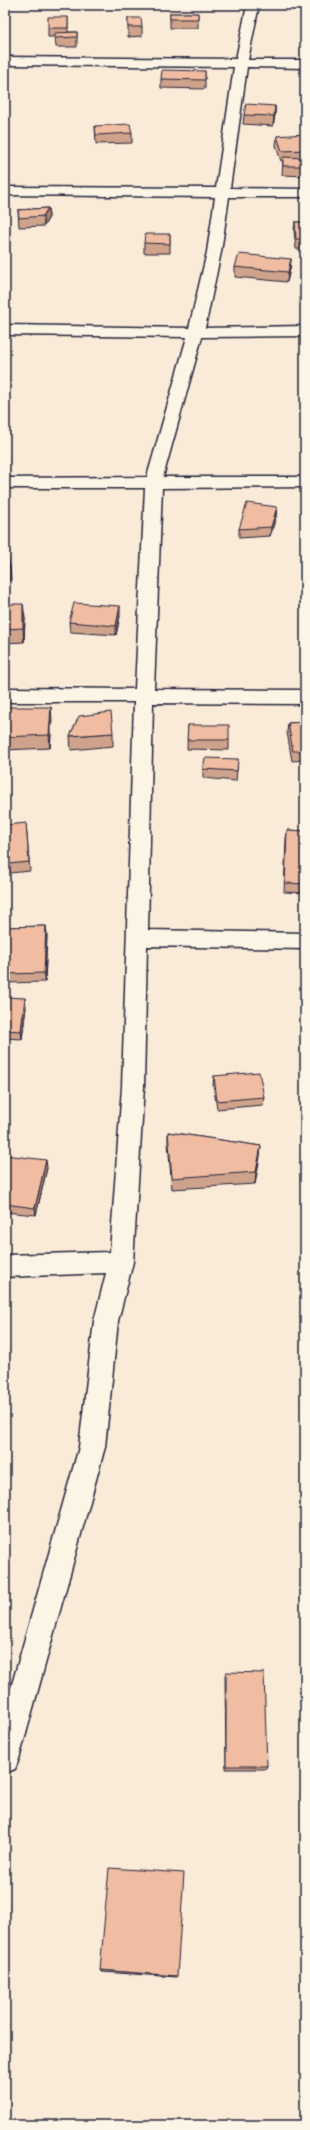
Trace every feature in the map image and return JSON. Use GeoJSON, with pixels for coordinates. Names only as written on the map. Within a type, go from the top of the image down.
{"type":"FeatureCollection","features":[{"type":"Feature","properties":{"kind":"street"},"geometry":{"type":"LineString","coordinates":[[5,1759],[9,1722],[92,1447],[106,1320],[121,1262],[133,1087],[144,695],[154,481],[196,333],[214,252],[224,192],[241,64],[253,5]]}},
{"type":"Feature","properties":{"kind":"street"},"geometry":{"type":"LineString","coordinates":[[5,61],[305,64]]}},
{"type":"Feature","properties":{"kind":"street"},"geometry":{"type":"LineString","coordinates":[[5,191],[305,193]]}},
{"type":"Feature","properties":{"kind":"street"},"geometry":{"type":"LineString","coordinates":[[5,330],[196,333],[305,330]]}},
{"type":"Feature","properties":{"kind":"street"},"geometry":{"type":"LineString","coordinates":[[5,483],[154,481],[305,482]]}},
{"type":"Feature","properties":{"kind":"street"},"geometry":{"type":"LineString","coordinates":[[5,695],[305,697]]}},
{"type":"Feature","properties":{"kind":"street"},"geometry":{"type":"LineString","coordinates":[[136,938],[305,941]]}},
{"type":"Feature","properties":{"kind":"street"},"geometry":{"type":"LineString","coordinates":[[5,1266],[121,1262]]}},
{"type":"Feature","properties":{"kind":"building"},"geometry":{"type":"Polygon","coordinates":[[[170,13],[198,13],[198,19],[170,19],[170,13]]]}},
{"type":"Feature","properties":{"kind":"building"},"geometry":{"type":"Polygon","coordinates":[[[48,17],[68,17],[68,28],[48,28],[48,17]]]}},
{"type":"Feature","properties":{"kind":"building"},"geometry":{"type":"Polygon","coordinates":[[[128,18],[141,18],[142,27],[128,27],[128,18]]]}},
{"type":"Feature","properties":{"kind":"building"},"geometry":{"type":"Polygon","coordinates":[[[77,32],[77,37],[55,38],[55,33],[77,32]]]}},
{"type":"Feature","properties":{"kind":"building"},"geometry":{"type":"Polygon","coordinates":[[[162,70],[205,71],[205,80],[161,79],[162,70]]]}},
{"type":"Feature","properties":{"kind":"building"},"geometry":{"type":"Polygon","coordinates":[[[246,104],[275,106],[274,116],[244,115],[246,104]]]}},
{"type":"Feature","properties":{"kind":"building"},"geometry":{"type":"Polygon","coordinates":[[[130,124],[132,133],[96,135],[95,126],[130,124]]]}},
{"type":"Feature","properties":{"kind":"building"},"geometry":{"type":"Polygon","coordinates":[[[304,134],[305,150],[282,151],[277,136],[304,134]]]}},
{"type":"Feature","properties":{"kind":"building"},"geometry":{"type":"Polygon","coordinates":[[[283,157],[305,158],[305,166],[283,166],[283,157]]]}},
{"type":"Feature","properties":{"kind":"building"},"geometry":{"type":"Polygon","coordinates":[[[48,208],[43,216],[19,218],[18,210],[48,208]]]}},
{"type":"Feature","properties":{"kind":"building"},"geometry":{"type":"Polygon","coordinates":[[[295,222],[305,222],[305,239],[296,239],[295,222]]]}},
{"type":"Feature","properties":{"kind":"building"},"geometry":{"type":"Polygon","coordinates":[[[145,234],[170,234],[170,244],[144,243],[145,234]]]}},
{"type":"Feature","properties":{"kind":"building"},"geometry":{"type":"Polygon","coordinates":[[[239,254],[291,259],[288,272],[235,267],[239,254]]]}},
{"type":"Feature","properties":{"kind":"building"},"geometry":{"type":"Polygon","coordinates":[[[247,503],[277,507],[271,527],[239,529],[247,503]]]}},
{"type":"Feature","properties":{"kind":"building"},"geometry":{"type":"Polygon","coordinates":[[[5,555],[8,556],[10,566],[5,566],[5,555]]]}},
{"type":"Feature","properties":{"kind":"building"},"geometry":{"type":"Polygon","coordinates":[[[74,603],[120,606],[116,626],[69,622],[74,603]]]}},
{"type":"Feature","properties":{"kind":"building"},"geometry":{"type":"Polygon","coordinates":[[[5,604],[23,604],[23,628],[5,629],[5,604]]]}},
{"type":"Feature","properties":{"kind":"building"},"geometry":{"type":"Polygon","coordinates":[[[5,707],[51,707],[49,735],[5,737],[5,707]]]}},
{"type":"Feature","properties":{"kind":"building"},"geometry":{"type":"Polygon","coordinates":[[[111,712],[113,733],[70,736],[79,716],[111,712]]]}},
{"type":"Feature","properties":{"kind":"building"},"geometry":{"type":"Polygon","coordinates":[[[305,722],[305,751],[293,751],[288,723],[305,722]]]}},
{"type":"Feature","properties":{"kind":"building"},"geometry":{"type":"Polygon","coordinates":[[[188,725],[229,725],[229,740],[187,740],[188,725]]]}},
{"type":"Feature","properties":{"kind":"building"},"geometry":{"type":"Polygon","coordinates":[[[205,758],[238,759],[237,771],[203,769],[205,758]]]}},
{"type":"Feature","properties":{"kind":"building"},"geometry":{"type":"Polygon","coordinates":[[[26,823],[29,862],[9,864],[7,825],[26,823]]]}},
{"type":"Feature","properties":{"kind":"building"},"geometry":{"type":"Polygon","coordinates":[[[287,830],[305,831],[305,884],[285,883],[287,830]]]}},
{"type":"Feature","properties":{"kind":"building"},"geometry":{"type":"Polygon","coordinates":[[[46,926],[44,973],[5,974],[5,927],[46,926]]]}},
{"type":"Feature","properties":{"kind":"building"},"geometry":{"type":"Polygon","coordinates":[[[5,997],[25,998],[21,1031],[5,1030],[5,997]]]}},
{"type":"Feature","properties":{"kind":"building"},"geometry":{"type":"Polygon","coordinates":[[[259,1072],[264,1097],[217,1101],[214,1076],[259,1072]]]}},
{"type":"Feature","properties":{"kind":"building"},"geometry":{"type":"Polygon","coordinates":[[[168,1132],[261,1146],[256,1172],[172,1178],[168,1132]]]}},
{"type":"Feature","properties":{"kind":"building"},"geometry":{"type":"Polygon","coordinates":[[[5,1155],[46,1160],[35,1208],[5,1204],[5,1155]]]}},
{"type":"Feature","properties":{"kind":"building"},"geometry":{"type":"Polygon","coordinates":[[[226,1672],[264,1673],[267,1766],[226,1766],[226,1672]]]}},
{"type":"Feature","properties":{"kind":"building"},"geometry":{"type":"Polygon","coordinates":[[[109,1868],[184,1873],[177,1976],[100,1970],[109,1868]]]}}]}
